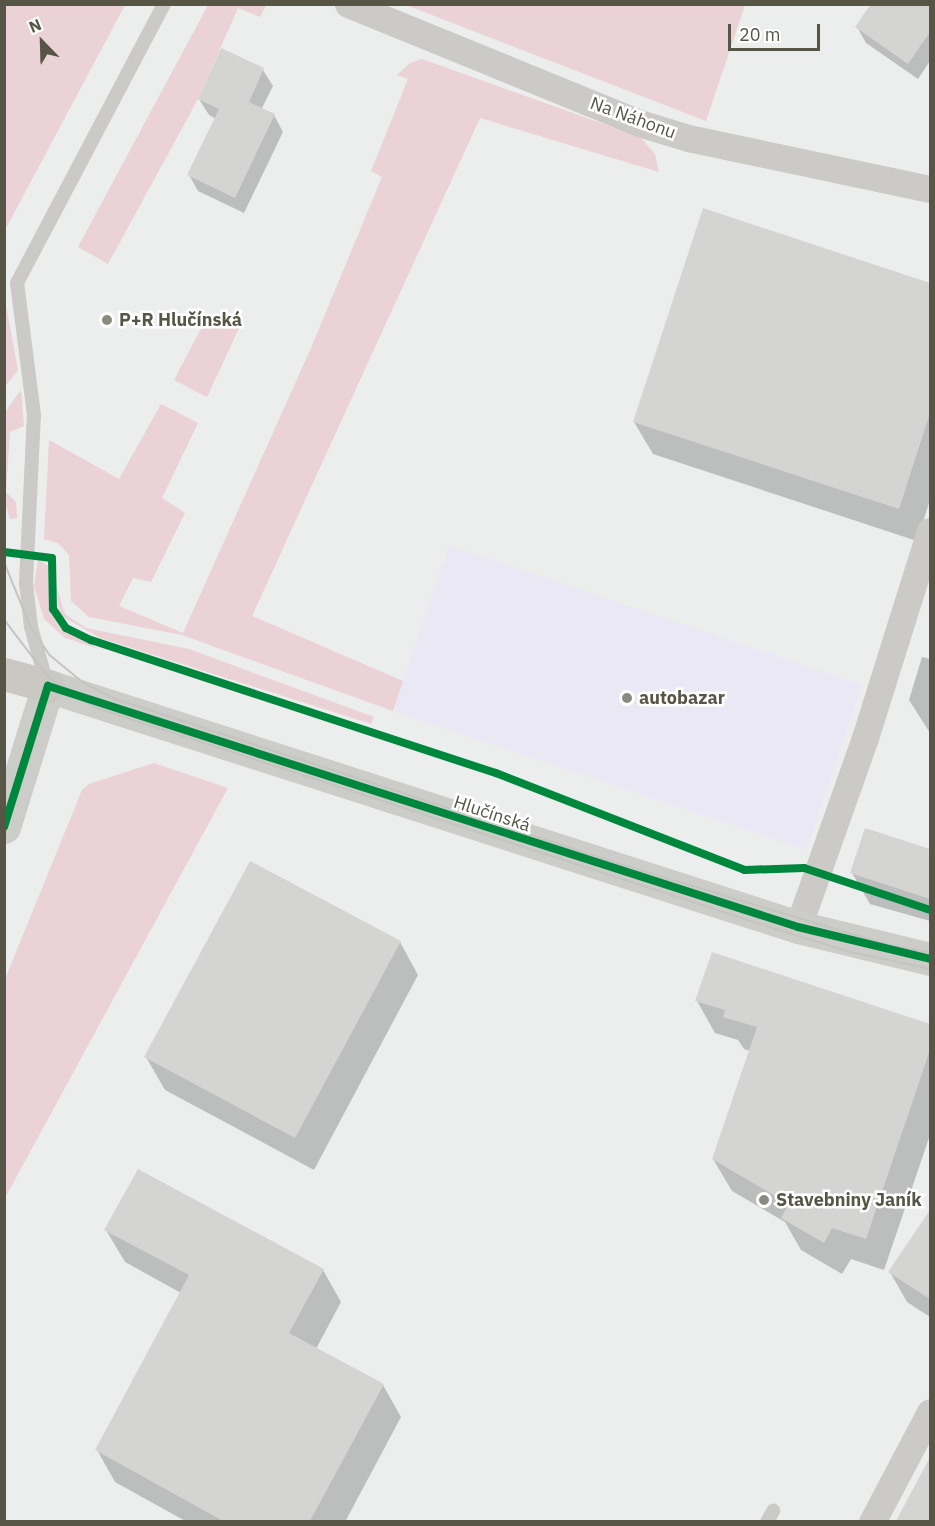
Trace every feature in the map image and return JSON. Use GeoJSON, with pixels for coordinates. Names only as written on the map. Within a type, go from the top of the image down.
{"type":"FeatureCollection","features":[{"type":"Feature","properties":{"kind":"main road","name":"Hlučínská"},"geometry":{"type":"LineString","coordinates":[[4,674],[48,686]]}},
{"type":"Feature","properties":{"kind":"street","name":"Na Náhonu"},"geometry":{"type":"LineString","coordinates":[[348,4],[639,123],[688,138],[930,189]]}},
{"type":"Feature","properties":{"kind":"street"},"geometry":{"type":"LineString","coordinates":[[798,927],[865,738],[930,531]]}},
{"type":"Feature","properties":{"kind":"street"},"geometry":{"type":"LineString","coordinates":[[4,827],[48,686]]}},
{"type":"Feature","properties":{"kind":"street","name":"Hlučínská"},"geometry":{"type":"LineString","coordinates":[[48,686],[798,927],[930,959]]}},
{"type":"Feature","properties":{"kind":"street"},"geometry":{"type":"LineString","coordinates":[[872,1521],[930,1412]]}},
{"type":"Feature","properties":{"kind":"lane"},"geometry":{"type":"LineString","coordinates":[[48,686],[31,627],[26,584],[34,415],[17,283],[164,4]]}},
{"type":"Feature","properties":{"kind":"shaded area"},"geometry":{"type":"Polygon","coordinates":[[[4,5],[125,5],[5,230],[4,230],[4,5]]]}},
{"type":"Feature","properties":{"kind":"shaded area"},"geometry":{"type":"Polygon","coordinates":[[[208,5],[266,5],[260,17],[238,8],[198,99],[108,264],[78,247],[208,5]]]}},
{"type":"Feature","properties":{"kind":"shaded area"},"geometry":{"type":"Polygon","coordinates":[[[406,5],[745,5],[706,121],[406,5]]]}},
{"type":"Feature","properties":{"kind":"shaded area"},"geometry":{"type":"Polygon","coordinates":[[[422,59],[640,137],[655,154],[659,172],[480,118],[252,616],[403,681],[393,711],[182,635],[89,617],[71,601],[69,555],[58,543],[44,539],[49,440],[119,479],[161,404],[198,423],[162,498],[185,513],[151,582],[133,578],[119,606],[183,633],[311,348],[382,177],[371,171],[408,79],[397,75],[410,63],[422,59]]]}},
{"type":"Feature","properties":{"kind":"shaded area"},"geometry":{"type":"Polygon","coordinates":[[[5,300],[18,370],[4,387],[5,300]]]}},
{"type":"Feature","properties":{"kind":"shaded area"},"geometry":{"type":"Polygon","coordinates":[[[207,317],[241,324],[207,397],[174,380],[207,317]]]}},
{"type":"Feature","properties":{"kind":"shaded area"},"geometry":{"type":"Polygon","coordinates":[[[21,390],[24,426],[10,432],[6,492],[16,502],[17,518],[10,519],[5,503],[5,412],[21,390]]]}},
{"type":"Feature","properties":{"kind":"shaded area","name":"autobazar"},"geometry":{"type":"Polygon","coordinates":[[[449,546],[862,685],[806,850],[393,711],[449,546]]]}},
{"type":"Feature","properties":{"kind":"shaded area"},"geometry":{"type":"Polygon","coordinates":[[[38,559],[48,566],[50,613],[61,629],[99,649],[65,638],[44,619],[34,586],[38,559]]]}},
{"type":"Feature","properties":{"kind":"shaded area"},"geometry":{"type":"Polygon","coordinates":[[[56,586],[65,614],[86,628],[189,649],[374,717],[371,724],[100,638],[60,615],[56,586]]]}},
{"type":"Feature","properties":{"kind":"shaded area"},"geometry":{"type":"Polygon","coordinates":[[[154,763],[228,788],[5,1198],[5,979],[82,790],[89,784],[154,763]]]}},
{"type":"Feature","properties":{"kind":"building"},"geometry":{"type":"Polygon","coordinates":[[[871,4],[930,4],[930,32],[908,64],[855,27],[871,4]]]}},
{"type":"Feature","properties":{"kind":"building"},"geometry":{"type":"Polygon","coordinates":[[[221,48],[264,68],[249,102],[275,114],[235,198],[187,175],[219,109],[198,99],[221,48]]]}},
{"type":"Feature","properties":{"kind":"building"},"geometry":{"type":"Polygon","coordinates":[[[703,208],[930,283],[930,413],[899,509],[633,422],[703,208]]]}},
{"type":"Feature","properties":{"kind":"building"},"geometry":{"type":"Polygon","coordinates":[[[865,828],[930,849],[930,899],[850,873],[865,828]]]}},
{"type":"Feature","properties":{"kind":"building"},"geometry":{"type":"Polygon","coordinates":[[[250,861],[401,941],[295,1138],[144,1057],[250,861]]]}},
{"type":"Feature","properties":{"kind":"building"},"geometry":{"type":"Polygon","coordinates":[[[712,952],[930,1024],[930,1050],[866,1239],[832,1228],[824,1243],[781,1218],[789,1204],[712,1159],[757,1027],[723,1017],[725,1010],[695,1001],[712,952]]]}},
{"type":"Feature","properties":{"kind":"building"},"geometry":{"type":"Polygon","coordinates":[[[138,1169],[324,1269],[289,1333],[384,1384],[310,1521],[223,1521],[95,1450],[189,1275],[104,1230],[138,1169]]]}},
{"type":"Feature","properties":{"kind":"building"},"geometry":{"type":"Polygon","coordinates":[[[930,1210],[930,1299],[888,1272],[930,1210]]]}},
{"type":"Feature","properties":{"kind":"building"},"geometry":{"type":"Polygon","coordinates":[[[930,1457],[930,1521],[896,1521],[930,1457]]]}},
{"type":"Feature","properties":{"kind":"tram line"},"geometry":{"type":"LineString","coordinates":[[4,561],[31,627],[50,655],[84,683],[113,698],[620,864],[888,945],[930,952]]}},
{"type":"Feature","properties":{"kind":"tram line"},"geometry":{"type":"LineString","coordinates":[[4,619],[45,673],[66,691],[97,708],[773,928],[851,952],[930,969]]}},
{"type":"Feature","properties":{"kind":"cycle path"},"geometry":{"type":"LineString","coordinates":[[4,552],[52,558],[53,609],[66,628],[91,640],[496,773],[745,870],[804,868],[930,910]]}},
{"type":"Feature","properties":{"kind":"cycle path"},"geometry":{"type":"LineString","coordinates":[[4,827],[48,686],[798,927],[930,959]]}},
{"type":"Feature","properties":{"kind":"place","name":"P+R Hlučínská"},"geometry":{"type":"Point","coordinates":[107,320]}},
{"type":"Feature","properties":{"kind":"place","name":"autobazar"},"geometry":{"type":"Point","coordinates":[627,698]}},
{"type":"Feature","properties":{"kind":"place","name":"Stavebniny Janík"},"geometry":{"type":"Point","coordinates":[764,1200]}}]}
